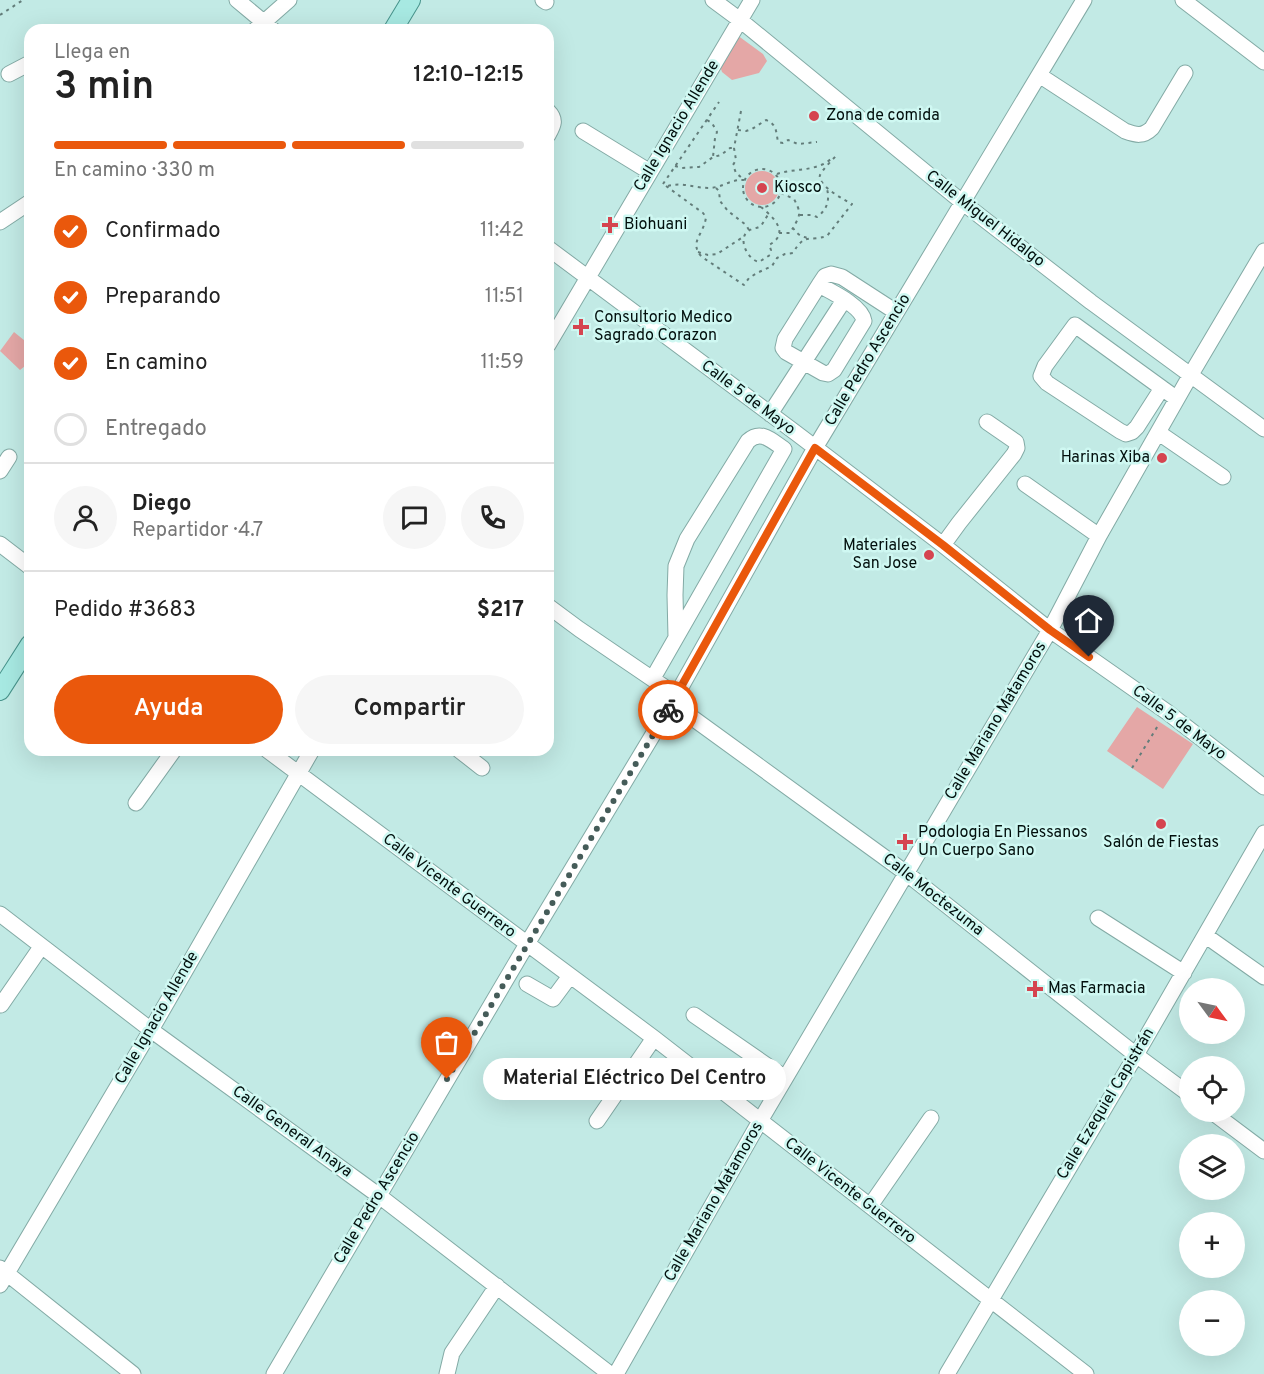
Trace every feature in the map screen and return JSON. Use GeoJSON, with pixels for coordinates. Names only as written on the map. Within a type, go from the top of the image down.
{"type":"FeatureCollection","features":[{"type":"Feature","properties":{"kind":"main road"},"geometry":{"type":"LineString","coordinates":[[397,24],[411,0]]}},
{"type":"Feature","properties":{"kind":"main road"},"geometry":{"type":"LineString","coordinates":[[0,691],[24,653]]}},
{"type":"Feature","properties":{"kind":"street"},"geometry":{"type":"LineString","coordinates":[[237,0],[261,24]]}},
{"type":"Feature","properties":{"kind":"street"},"geometry":{"type":"LineString","coordinates":[[267,24],[289,0]]}},
{"type":"Feature","properties":{"kind":"street","name":"Calle Miguel Hidalgo"},"geometry":{"type":"LineString","coordinates":[[713,0],[962,202],[1091,303],[1264,429]]}},
{"type":"Feature","properties":{"kind":"street","name":"Calle Ignacio Allende"},"geometry":{"type":"LineString","coordinates":[[554,335],[587,278],[660,181],[752,0]]}},
{"type":"Feature","properties":{"kind":"street","name":"Calle Pedro Ascencio"},"geometry":{"type":"LineString","coordinates":[[274,1374],[674,699],[815,448],[1084,0]]}},
{"type":"Feature","properties":{"kind":"street"},"geometry":{"type":"LineString","coordinates":[[1183,0],[1264,62]]}},
{"type":"Feature","properties":{"kind":"street"},"geometry":{"type":"LineString","coordinates":[[9,74],[24,66]]}},
{"type":"Feature","properties":{"kind":"street"},"geometry":{"type":"LineString","coordinates":[[1039,75],[1125,131],[1140,135],[1152,128],[1185,74]]}},
{"type":"Feature","properties":{"kind":"street"},"geometry":{"type":"LineString","coordinates":[[583,131],[660,181]]}},
{"type":"Feature","properties":{"kind":"street"},"geometry":{"type":"LineString","coordinates":[[0,222],[24,210]]}},
{"type":"Feature","properties":{"kind":"street","name":"Calle 5 de Mayo"},"geometry":{"type":"LineString","coordinates":[[554,253],[943,545],[1050,630],[1167,712],[1264,787]]}},
{"type":"Feature","properties":{"kind":"street","name":"Calle Mariano Matamoros"},"geometry":{"type":"LineString","coordinates":[[615,1374],[785,1078],[1050,630],[1190,376],[1263,257]]}},
{"type":"Feature","properties":{"kind":"street"},"geometry":{"type":"LineString","coordinates":[[819,285],[860,311],[864,321],[834,370],[828,374],[823,373],[786,352],[783,344],[784,339],[819,285],[825,276],[836,274],[842,277],[896,312]]}},
{"type":"Feature","properties":{"kind":"street"},"geometry":{"type":"LineString","coordinates":[[770,414],[844,300]]}},
{"type":"Feature","properties":{"kind":"street"},"geometry":{"type":"LineString","coordinates":[[1091,303],[1041,376],[1126,434],[1137,427],[1162,388]]}},
{"type":"Feature","properties":{"kind":"street"},"geometry":{"type":"LineString","coordinates":[[1075,326],[1178,399]]}},
{"type":"Feature","properties":{"kind":"street"},"geometry":{"type":"LineString","coordinates":[[943,545],[1017,448],[1016,442],[987,422]]}},
{"type":"Feature","properties":{"kind":"street"},"geometry":{"type":"LineString","coordinates":[[653,678],[795,433]]}},
{"type":"Feature","properties":{"kind":"street"},"geometry":{"type":"LineString","coordinates":[[1159,433],[1223,477]]}},
{"type":"Feature","properties":{"kind":"street"},"geometry":{"type":"LineString","coordinates":[[676,637],[676,566],[687,539],[748,441],[758,435],[784,449]]}},
{"type":"Feature","properties":{"kind":"street"},"geometry":{"type":"LineString","coordinates":[[0,471],[9,457]]}},
{"type":"Feature","properties":{"kind":"street"},"geometry":{"type":"LineString","coordinates":[[1024,484],[1100,536]]}},
{"type":"Feature","properties":{"kind":"street"},"geometry":{"type":"LineString","coordinates":[[0,544],[24,562]]}},
{"type":"Feature","properties":{"kind":"street","name":"Calle Moctezuma"},"geometry":{"type":"LineString","coordinates":[[554,614],[653,678],[674,699],[906,873],[1179,1087]]}},
{"type":"Feature","properties":{"kind":"street"},"geometry":{"type":"LineString","coordinates":[[136,804],[170,756]]}},
{"type":"Feature","properties":{"kind":"street","name":"Calle Vicente Guerrero"},"geometry":{"type":"LineString","coordinates":[[275,756],[654,1038],[1086,1374]]}},
{"type":"Feature","properties":{"kind":"street","name":"Calle Ignacio Allende"},"geometry":{"type":"LineString","coordinates":[[2,1275],[151,1030],[309,756]]}},
{"type":"Feature","properties":{"kind":"street"},"geometry":{"type":"LineString","coordinates":[[467,756],[482,768]]}},
{"type":"Feature","properties":{"kind":"street","name":"Calle Ezequiel Capistrán"},"geometry":{"type":"LineString","coordinates":[[947,1374],[1206,936],[1264,833]]}},
{"type":"Feature","properties":{"kind":"street","name":"Calle General Anaya"},"geometry":{"type":"LineString","coordinates":[[0,914],[151,1030],[378,1195],[610,1374]]}},
{"type":"Feature","properties":{"kind":"street"},"geometry":{"type":"LineString","coordinates":[[1098,918],[1184,973]]}},
{"type":"Feature","properties":{"kind":"street"},"geometry":{"type":"LineString","coordinates":[[1206,936],[1264,977]]}},
{"type":"Feature","properties":{"kind":"street"},"geometry":{"type":"LineString","coordinates":[[1,1005],[41,947]]}},
{"type":"Feature","properties":{"kind":"street"},"geometry":{"type":"LineString","coordinates":[[527,984],[553,999],[570,976]]}},
{"type":"Feature","properties":{"kind":"street"},"geometry":{"type":"LineString","coordinates":[[694,1015],[785,1078]]}},
{"type":"Feature","properties":{"kind":"street"},"geometry":{"type":"LineString","coordinates":[[597,1121],[654,1038]]}},
{"type":"Feature","properties":{"kind":"street"},"geometry":{"type":"LineString","coordinates":[[870,1206],[931,1118]]}},
{"type":"Feature","properties":{"kind":"street"},"geometry":{"type":"LineString","coordinates":[[1225,1122],[1264,1151]]}},
{"type":"Feature","properties":{"kind":"street"},"geometry":{"type":"LineString","coordinates":[[2,1275],[133,1374]]}},
{"type":"Feature","properties":{"kind":"street"},"geometry":{"type":"LineString","coordinates":[[447,1374],[452,1353],[496,1286]]}},
{"type":"Feature","properties":{"kind":"path"},"geometry":{"type":"LineString","coordinates":[[0,15],[23,0]]}},
{"type":"Feature","properties":{"kind":"path"},"geometry":{"type":"LineString","coordinates":[[660,181],[675,166],[719,102]]}},
{"type":"Feature","properties":{"kind":"path"},"geometry":{"type":"LineString","coordinates":[[741,111],[734,148],[736,160],[733,165],[736,173],[744,180]]}},
{"type":"Feature","properties":{"kind":"path"},"geometry":{"type":"LineString","coordinates":[[707,120],[712,123],[717,132],[713,158]]}},
{"type":"Feature","properties":{"kind":"path"},"geometry":{"type":"LineString","coordinates":[[738,130],[752,129],[766,120],[772,122],[778,132],[778,142],[783,143],[788,140],[798,144],[817,142]]}},
{"type":"Feature","properties":{"kind":"path"},"geometry":{"type":"LineString","coordinates":[[675,166],[699,167],[730,148],[734,148]]}},
{"type":"Feature","properties":{"kind":"path"},"geometry":{"type":"LineString","coordinates":[[660,181],[706,217],[695,245],[696,251],[744,285],[749,278],[772,266],[777,258],[793,253],[802,240],[827,236],[852,204],[826,188],[820,180],[820,176],[836,156],[821,165],[776,175]]}},
{"type":"Feature","properties":{"kind":"path"},"geometry":{"type":"LineString","coordinates":[[743,237],[749,256],[753,261],[759,262],[770,255],[769,245],[779,233],[777,221],[761,207],[749,203],[745,198],[742,186],[744,180],[747,175],[758,169],[771,171],[780,180],[781,187],[773,204],[761,207]]}},
{"type":"Feature","properties":{"kind":"path"},"geometry":{"type":"LineString","coordinates":[[660,181],[716,188],[731,181],[744,180]]}},
{"type":"Feature","properties":{"kind":"path"},"geometry":{"type":"LineString","coordinates":[[716,188],[719,191],[720,201],[728,211],[747,225],[749,230]]}},
{"type":"Feature","properties":{"kind":"path"},"geometry":{"type":"LineString","coordinates":[[800,215],[820,216],[829,199],[826,188]]}},
{"type":"Feature","properties":{"kind":"path"},"geometry":{"type":"LineString","coordinates":[[779,233],[790,233],[800,215],[794,199],[780,193]]}},
{"type":"Feature","properties":{"kind":"path"},"geometry":{"type":"LineString","coordinates":[[696,251],[708,255],[717,254],[743,237],[749,230],[761,226],[769,213]]}},
{"type":"Feature","properties":{"kind":"path"},"geometry":{"type":"LineString","coordinates":[[793,228],[802,237],[810,238]]}},
{"type":"Feature","properties":{"kind":"path"},"geometry":{"type":"LineString","coordinates":[[1132,768],[1167,712]]}},
{"type":"Feature","properties":{"kind":"shaded area"},"geometry":{"type":"Polygon","coordinates":[[[737,35],[763,54],[767,61],[759,73],[732,80],[722,72],[719,63],[737,35]]]}},
{"type":"Feature","properties":{"kind":"shaded area"},"geometry":{"type":"Polygon","coordinates":[[[762,171],[774,176],[779,188],[774,200],[762,205],[750,200],[745,188],[750,176],[762,171]]]}},
{"type":"Feature","properties":{"kind":"shaded area"},"geometry":{"type":"Polygon","coordinates":[[[14,332],[24,340],[24,367],[20,370],[0,351],[14,332]]]}},
{"type":"Feature","properties":{"kind":"shaded area"},"geometry":{"type":"Polygon","coordinates":[[[1137,707],[1193,744],[1163,789],[1107,751],[1137,707]]]}},
{"type":"Feature","properties":{"kind":"way so far"},"geometry":{"type":"LineString","coordinates":[[447,1079],[668,710]]}},
{"type":"Feature","properties":{"kind":"place","name":"Zona de comida"},"geometry":{"type":"Point","coordinates":[814,116]}},
{"type":"Feature","properties":{"kind":"place","name":"Kiosco"},"geometry":{"type":"Point","coordinates":[762,188]}},
{"type":"Feature","properties":{"kind":"place","name":"Biohuani"},"geometry":{"type":"Point","coordinates":[610,225]}},
{"type":"Feature","properties":{"kind":"place","name":"Consultorio Medico Sagrado Corazon"},"geometry":{"type":"Point","coordinates":[581,327]}},
{"type":"Feature","properties":{"kind":"place","name":"Harinas Xiba"},"geometry":{"type":"Point","coordinates":[1162,458]}},
{"type":"Feature","properties":{"kind":"place","name":"Materiales San Jose"},"geometry":{"type":"Point","coordinates":[929,555]}},
{"type":"Feature","properties":{"kind":"place","name":"Salón de Fiestas"},"geometry":{"type":"Point","coordinates":[1161,824]}},
{"type":"Feature","properties":{"kind":"place","name":"Podologia En Piessanos Un Cuerpo Sano"},"geometry":{"type":"Point","coordinates":[905,842]}},
{"type":"Feature","properties":{"kind":"place","name":"Mas Farmacia"},"geometry":{"type":"Point","coordinates":[1035,989]}},
{"type":"Feature","properties":{"kind":"place","name":"Material Eléctrico Del Centro"},"geometry":{"type":"Point","coordinates":[447,1079]}},
{"type":"Feature","properties":{"kind":"route"},"geometry":{"type":"LineString","coordinates":[[668,710],[815,448],[1050,630],[1089,657]]}}]}
